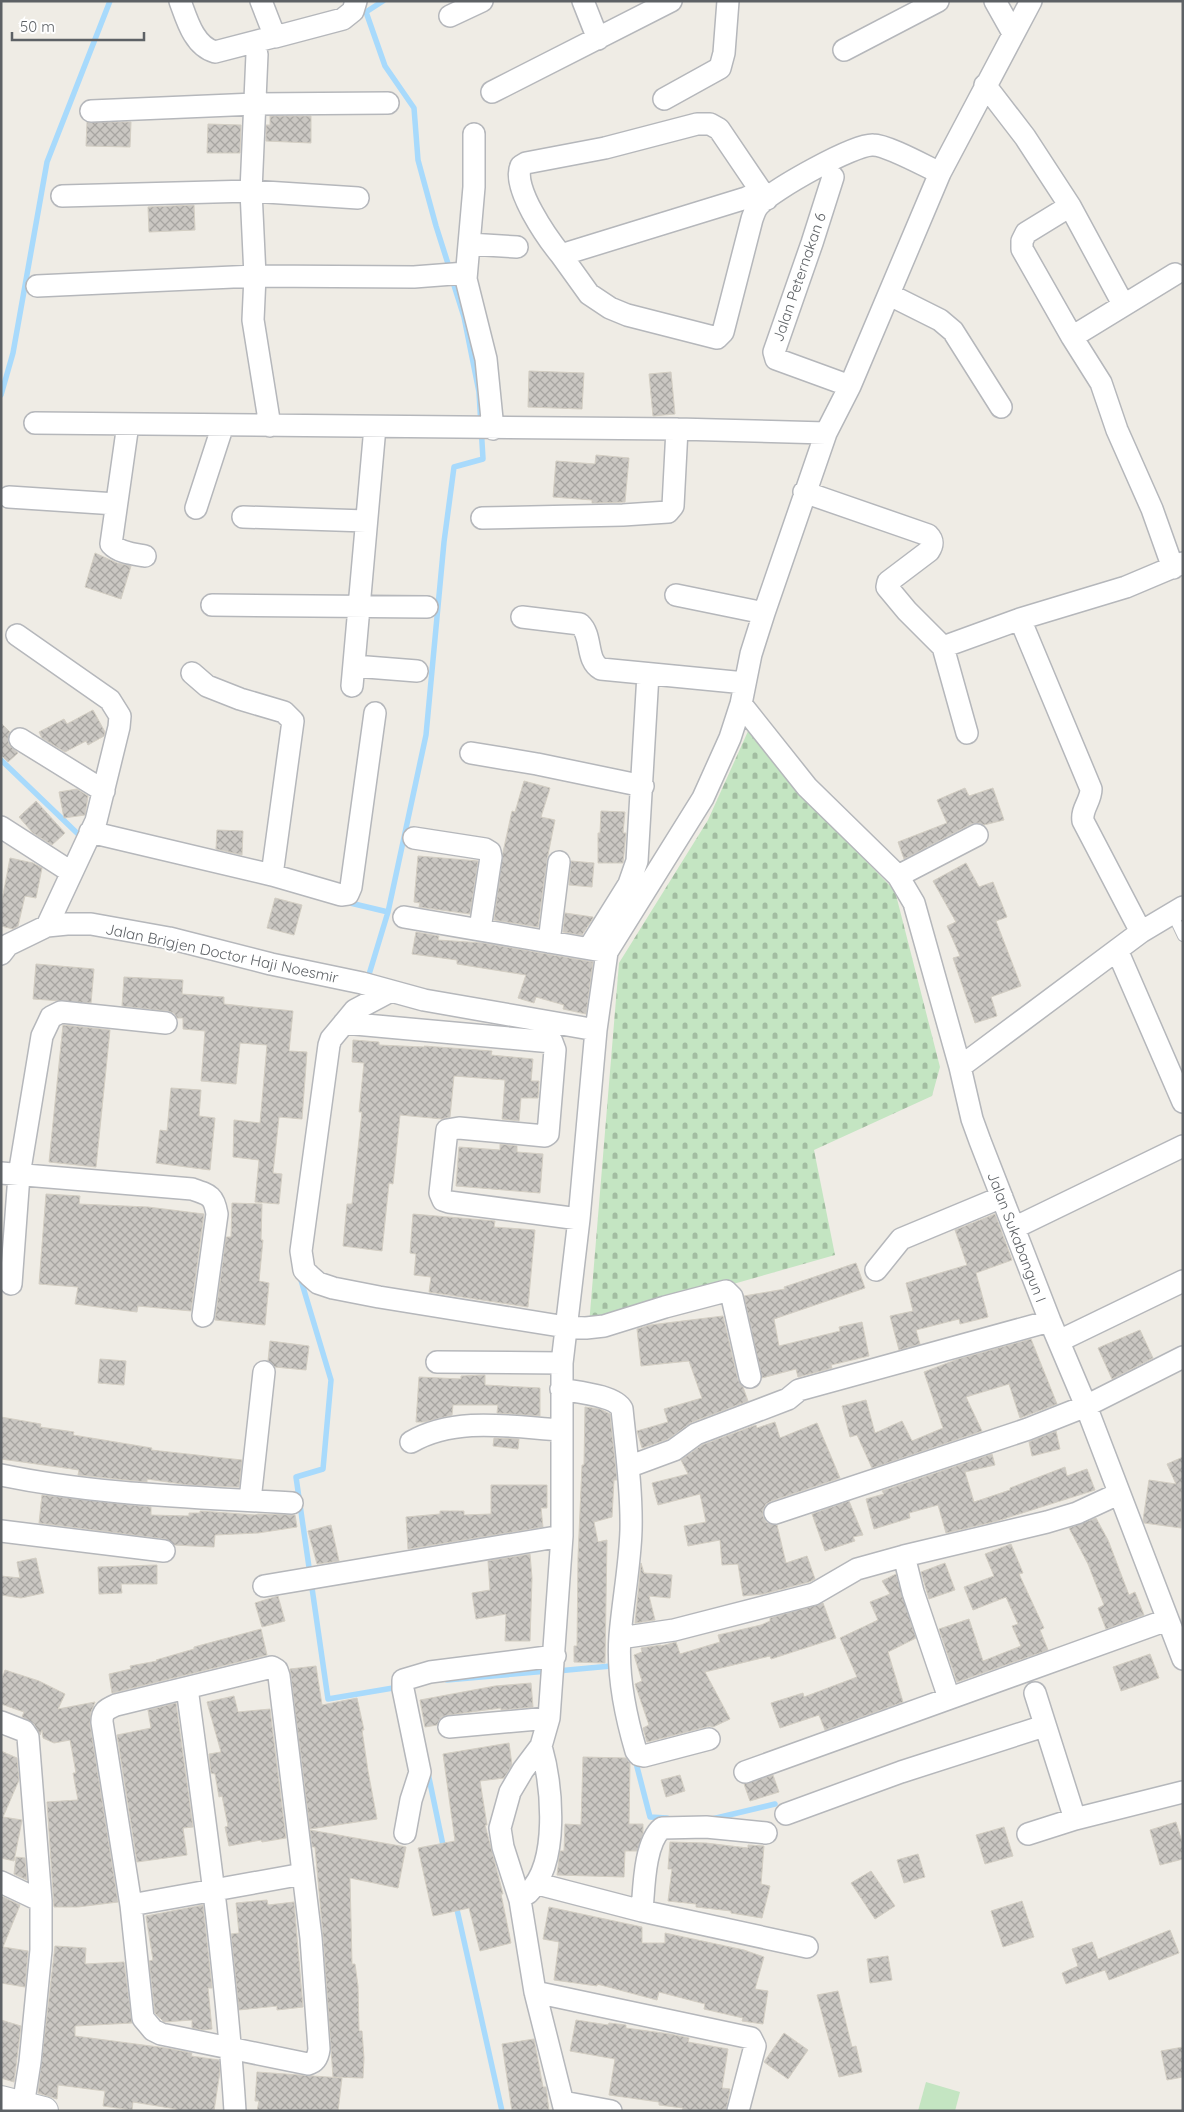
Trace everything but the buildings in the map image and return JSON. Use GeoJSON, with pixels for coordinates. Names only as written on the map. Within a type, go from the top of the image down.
{"type":"FeatureCollection","features":[{"type":"Feature","properties":{"kind":"street"},"geometry":{"type":"LineString","coordinates":[[180,1],[190,28],[206,50],[215,52],[343,19],[353,11],[356,1]]}},
{"type":"Feature","properties":{"kind":"street"},"geometry":{"type":"LineString","coordinates":[[261,1],[275,36]]}},
{"type":"Feature","properties":{"kind":"street"},"geometry":{"type":"LineString","coordinates":[[450,16],[482,1]]}},
{"type":"Feature","properties":{"kind":"street"},"geometry":{"type":"LineString","coordinates":[[583,1],[598,39]]}},
{"type":"Feature","properties":{"kind":"street"},"geometry":{"type":"LineString","coordinates":[[492,92],[671,1]]}},
{"type":"Feature","properties":{"kind":"street"},"geometry":{"type":"LineString","coordinates":[[664,98],[720,68],[724,52],[728,1]]}},
{"type":"Feature","properties":{"kind":"street"},"geometry":{"type":"LineString","coordinates":[[844,50],[938,1]]}},
{"type":"Feature","properties":{"kind":"street"},"geometry":{"type":"LineString","coordinates":[[995,1],[1013,33]]}},
{"type":"Feature","properties":{"kind":"street"},"geometry":{"type":"LineString","coordinates":[[598,950],[703,798],[726,747],[740,704],[764,613],[804,492],[826,433],[850,386],[890,295],[917,224],[940,173],[1031,1]]}},
{"type":"Feature","properties":{"kind":"street"},"geometry":{"type":"LineString","coordinates":[[257,54],[251,191],[255,276],[253,320],[270,426]]}},
{"type":"Feature","properties":{"kind":"street"},"geometry":{"type":"LineString","coordinates":[[986,85],[1025,137],[1070,206],[1124,304]]}},
{"type":"Feature","properties":{"kind":"street"},"geometry":{"type":"LineString","coordinates":[[91,111],[255,104],[388,102]]}},
{"type":"Feature","properties":{"kind":"street"},"geometry":{"type":"LineString","coordinates":[[697,124],[710,124],[719,129],[764,195],[752,219],[723,332],[717,338],[610,308],[589,294],[546,236],[535,217],[520,181],[519,171],[526,164],[605,148],[697,124]]}},
{"type":"Feature","properties":{"kind":"street"},"geometry":{"type":"LineString","coordinates":[[474,134],[474,187],[469,244],[461,273],[486,359],[490,429]]}},
{"type":"Feature","properties":{"kind":"street"},"geometry":{"type":"LineString","coordinates":[[561,255],[718,207],[764,195],[841,154],[868,145],[882,147],[940,173]]}},
{"type":"Feature","properties":{"kind":"street","name":"Jalan Peternakan 6"},"geometry":{"type":"LineString","coordinates":[[833,177],[774,352],[776,359],[850,386]]}},
{"type":"Feature","properties":{"kind":"street"},"geometry":{"type":"LineString","coordinates":[[62,196],[251,191],[358,198]]}},
{"type":"Feature","properties":{"kind":"street"},"geometry":{"type":"LineString","coordinates":[[943,647],[1020,619],[1126,587],[1178,565],[1125,450],[1101,383],[1072,337],[1021,245],[1026,233],[1070,206]]}},
{"type":"Feature","properties":{"kind":"street"},"geometry":{"type":"LineString","coordinates":[[469,244],[517,247]]}},
{"type":"Feature","properties":{"kind":"street"},"geometry":{"type":"LineString","coordinates":[[37,286],[255,276],[432,276],[461,273]]}},
{"type":"Feature","properties":{"kind":"street"},"geometry":{"type":"LineString","coordinates":[[1072,337],[1175,274]]}},
{"type":"Feature","properties":{"kind":"street"},"geometry":{"type":"LineString","coordinates":[[890,295],[940,320],[952,331],[1002,407]]}},
{"type":"Feature","properties":{"kind":"street"},"geometry":{"type":"LineString","coordinates":[[35,423],[490,429],[677,429],[826,433]]}},
{"type":"Feature","properties":{"kind":"street"},"geometry":{"type":"LineString","coordinates":[[128,424],[111,544],[114,548],[122,551],[145,556]]}},
{"type":"Feature","properties":{"kind":"street"},"geometry":{"type":"LineString","coordinates":[[196,508],[223,425]]}},
{"type":"Feature","properties":{"kind":"street"},"geometry":{"type":"LineString","coordinates":[[375,427],[352,676],[417,671]]}},
{"type":"Feature","properties":{"kind":"street"},"geometry":{"type":"LineString","coordinates":[[482,518],[623,515],[668,512],[673,506],[677,429]]}},
{"type":"Feature","properties":{"kind":"street"},"geometry":{"type":"LineString","coordinates":[[804,492],[928,535],[931,538],[932,546],[929,551],[888,582],[887,585],[889,591],[907,611],[943,647],[967,733]]}},
{"type":"Feature","properties":{"kind":"street"},"geometry":{"type":"LineString","coordinates":[[9,497],[116,504]]}},
{"type":"Feature","properties":{"kind":"street"},"geometry":{"type":"LineString","coordinates":[[243,517],[366,521]]}},
{"type":"Feature","properties":{"kind":"street"},"geometry":{"type":"LineString","coordinates":[[676,595],[764,613]]}},
{"type":"Feature","properties":{"kind":"street"},"geometry":{"type":"LineString","coordinates":[[212,605],[427,607]]}},
{"type":"Feature","properties":{"kind":"street"},"geometry":{"type":"LineString","coordinates":[[522,616],[580,624],[585,630],[593,663],[598,668],[745,683]]}},
{"type":"Feature","properties":{"kind":"street"},"geometry":{"type":"LineString","coordinates":[[1020,619],[1091,789],[1090,798],[1083,810],[1083,821],[1141,932]]}},
{"type":"Feature","properties":{"kind":"street"},"geometry":{"type":"LineString","coordinates":[[17,636],[110,700],[120,716],[120,727],[104,791],[90,832],[46,926]]}},
{"type":"Feature","properties":{"kind":"street"},"geometry":{"type":"LineString","coordinates":[[192,673],[208,686],[240,699],[284,712],[288,714],[293,722],[272,874]]}},
{"type":"Feature","properties":{"kind":"street"},"geometry":{"type":"LineString","coordinates":[[611,2111],[564,2106],[535,1992],[520,1900],[502,1847],[500,1828],[510,1792],[523,1770],[541,1746],[549,1718],[562,1536],[562,1363],[579,1219],[596,1030],[598,950],[629,884],[637,860],[648,674]]}},
{"type":"Feature","properties":{"kind":"street","name":"Jalan Sukabangun I"},"geometry":{"type":"LineString","coordinates":[[740,704],[807,787],[898,876],[914,903],[960,1067],[972,1119],[1050,1321],[1086,1406],[1118,1494],[1183,1660]]}},
{"type":"Feature","properties":{"kind":"street"},"geometry":{"type":"LineString","coordinates":[[90,832],[272,874],[345,895],[350,892],[375,713]]}},
{"type":"Feature","properties":{"kind":"street"},"geometry":{"type":"LineString","coordinates":[[20,739],[104,791]]}},
{"type":"Feature","properties":{"kind":"street"},"geometry":{"type":"LineString","coordinates":[[471,753],[537,764],[642,786]]}},
{"type":"Feature","properties":{"kind":"street"},"geometry":{"type":"LineString","coordinates":[[1,827],[71,872]]}},
{"type":"Feature","properties":{"kind":"street"},"geometry":{"type":"LineString","coordinates":[[898,876],[977,835]]}},
{"type":"Feature","properties":{"kind":"street"},"geometry":{"type":"LineString","coordinates":[[414,838],[485,849],[490,852],[491,857],[480,929]]}},
{"type":"Feature","properties":{"kind":"street"},"geometry":{"type":"LineString","coordinates":[[549,942],[559,862]]}},
{"type":"Feature","properties":{"kind":"street"},"geometry":{"type":"LineString","coordinates":[[960,1067],[1141,932],[1178,910]]}},
{"type":"Feature","properties":{"kind":"street"},"geometry":{"type":"LineString","coordinates":[[404,917],[598,950]]}},
{"type":"Feature","properties":{"kind":"street","name":"Jalan Brigjen Doctor Haji Noesmir"},"geometry":{"type":"LineString","coordinates":[[1,954],[8,945],[46,926],[90,924],[169,938],[424,1000],[484,1012],[596,1030]]}},
{"type":"Feature","properties":{"kind":"street"},"geometry":{"type":"LineString","coordinates":[[1117,950],[1183,1102]]}},
{"type":"Feature","properties":{"kind":"street"},"geometry":{"type":"LineString","coordinates":[[391,991],[355,1010],[331,1039],[301,1251],[304,1270],[318,1283],[333,1288],[566,1327],[595,1328],[604,1326],[726,1291],[732,1298],[750,1377]]}},
{"type":"Feature","properties":{"kind":"street"},"geometry":{"type":"LineString","coordinates":[[11,1284],[10,1174],[42,1036],[51,1017],[61,1012],[166,1023]]}},
{"type":"Feature","properties":{"kind":"street"},"geometry":{"type":"LineString","coordinates":[[344,1023],[552,1042],[555,1050],[548,1134],[540,1136],[458,1128],[446,1130],[440,1193],[443,1200],[449,1202],[579,1219]]}},
{"type":"Feature","properties":{"kind":"street"},"geometry":{"type":"LineString","coordinates":[[1014,1228],[1183,1146]]}},
{"type":"Feature","properties":{"kind":"street"},"geometry":{"type":"LineString","coordinates":[[10,1174],[192,1189],[207,1194],[215,1201],[217,1214],[203,1316]]}},
{"type":"Feature","properties":{"kind":"street"},"geometry":{"type":"LineString","coordinates":[[876,1270],[901,1239],[1002,1197]]}},
{"type":"Feature","properties":{"kind":"street"},"geometry":{"type":"LineString","coordinates":[[1059,1341],[1183,1281]]}},
{"type":"Feature","properties":{"kind":"street"},"geometry":{"type":"LineString","coordinates":[[628,1467],[674,1450],[696,1434],[788,1399],[799,1390],[1050,1321]]}},
{"type":"Feature","properties":{"kind":"street"},"geometry":{"type":"LineString","coordinates":[[775,1512],[1028,1429],[1086,1406],[1183,1357]]}},
{"type":"Feature","properties":{"kind":"street"},"geometry":{"type":"LineString","coordinates":[[437,1362],[562,1363]]}},
{"type":"Feature","properties":{"kind":"street"},"geometry":{"type":"LineString","coordinates":[[250,1500],[264,1372]]}},
{"type":"Feature","properties":{"kind":"street"},"geometry":{"type":"LineString","coordinates":[[561,1389],[610,1399],[620,1405],[622,1409],[628,1467],[631,1530],[620,1638],[623,1700],[629,1728],[638,1754],[644,1756],[709,1740]]}},
{"type":"Feature","properties":{"kind":"street"},"geometry":{"type":"LineString","coordinates":[[411,1442],[436,1431],[464,1426],[561,1430]]}},
{"type":"Feature","properties":{"kind":"street"},"geometry":{"type":"LineString","coordinates":[[1,1474],[38,1482],[136,1494],[292,1503]]}},
{"type":"Feature","properties":{"kind":"street"},"geometry":{"type":"LineString","coordinates":[[620,1638],[674,1630],[814,1594],[857,1569],[1047,1522],[1077,1513],[1118,1494]]}},
{"type":"Feature","properties":{"kind":"street"},"geometry":{"type":"LineString","coordinates":[[1,1531],[164,1551]]}},
{"type":"Feature","properties":{"kind":"street"},"geometry":{"type":"LineString","coordinates":[[264,1586],[562,1536]]}},
{"type":"Feature","properties":{"kind":"street"},"geometry":{"type":"LineString","coordinates":[[904,1556],[913,1592],[948,1698]]}},
{"type":"Feature","properties":{"kind":"street"},"geometry":{"type":"LineString","coordinates":[[745,1772],[1167,1620]]}},
{"type":"Feature","properties":{"kind":"street"},"geometry":{"type":"LineString","coordinates":[[272,1667],[277,1670],[310,1938],[319,2049],[318,2056],[313,2063],[308,2064],[161,2034],[146,2024],[141,2011],[131,1905],[102,1715],[105,1709],[116,1704],[187,1688],[272,1667]]}},
{"type":"Feature","properties":{"kind":"street"},"geometry":{"type":"LineString","coordinates":[[405,1833],[411,1800],[420,1772],[402,1686],[406,1678],[430,1672],[554,1668]]}},
{"type":"Feature","properties":{"kind":"street"},"geometry":{"type":"LineString","coordinates":[[187,1688],[214,1892],[231,2048],[235,2111]]}},
{"type":"Feature","properties":{"kind":"street"},"geometry":{"type":"LineString","coordinates":[[1035,1693],[1075,1819]]}},
{"type":"Feature","properties":{"kind":"street"},"geometry":{"type":"LineString","coordinates":[[449,1727],[549,1718]]}},
{"type":"Feature","properties":{"kind":"street"},"geometry":{"type":"LineString","coordinates":[[1,1722],[24,1731],[28,1737],[42,1901],[41,1950],[30,2062],[23,2106]]}},
{"type":"Feature","properties":{"kind":"street"},"geometry":{"type":"LineString","coordinates":[[786,1814],[901,1772],[1044,1726]]}},
{"type":"Feature","properties":{"kind":"street"},"geometry":{"type":"LineString","coordinates":[[520,1900],[538,1884],[548,1853],[550,1822],[546,1764],[541,1746]]}},
{"type":"Feature","properties":{"kind":"street"},"geometry":{"type":"LineString","coordinates":[[1028,1834],[1075,1819],[1183,1792]]}},
{"type":"Feature","properties":{"kind":"street"},"geometry":{"type":"LineString","coordinates":[[642,1911],[646,1868],[653,1838],[662,1828],[706,1827],[766,1833]]}},
{"type":"Feature","properties":{"kind":"street"},"geometry":{"type":"LineString","coordinates":[[131,1905],[214,1892],[302,1874]]}},
{"type":"Feature","properties":{"kind":"street"},"geometry":{"type":"LineString","coordinates":[[1,1882],[42,1901]]}},
{"type":"Feature","properties":{"kind":"street"},"geometry":{"type":"LineString","coordinates":[[538,1884],[642,1911],[807,1947]]}},
{"type":"Feature","properties":{"kind":"street"},"geometry":{"type":"LineString","coordinates":[[535,1992],[751,2038],[755,2046],[738,2111]]}},
{"type":"Feature","properties":{"kind":"lane"},"geometry":{"type":"LineString","coordinates":[[1178,910],[1183,936]]}},
{"type":"Feature","properties":{"kind":"green space"},"geometry":{"type":"Polygon","coordinates":[[[749,729],[835,829],[895,891],[940,1067],[932,1096],[814,1150],[835,1255],[589,1325],[619,963],[708,820],[749,729]]]}},
{"type":"Feature","properties":{"kind":"green space"},"geometry":{"type":"Polygon","coordinates":[[[926,2082],[960,2092],[955,2111],[918,2111],[926,2082]]]}},
{"type":"Feature","properties":{"kind":"waterway"},"geometry":{"type":"LineString","coordinates":[[1,395],[13,353],[47,162],[110,1]]}},
{"type":"Feature","properties":{"kind":"waterway"},"geometry":{"type":"LineString","coordinates":[[383,1],[366,12],[385,66],[414,108],[418,160],[450,270]]}},
{"type":"Feature","properties":{"kind":"waterway"},"geometry":{"type":"LineString","coordinates":[[367,981],[388,912],[426,735],[444,542],[454,467],[483,459],[479,392],[464,317],[452,279]]}},
{"type":"Feature","properties":{"kind":"waterway"},"geometry":{"type":"LineString","coordinates":[[1,760],[78,834]]}},
{"type":"Feature","properties":{"kind":"waterway"},"geometry":{"type":"LineString","coordinates":[[346,902],[388,912]]}},
{"type":"Feature","properties":{"kind":"waterway"},"geometry":{"type":"LineString","coordinates":[[300,1277],[331,1380],[323,1469],[296,1477],[328,1699],[399,1687]]}},
{"type":"Feature","properties":{"kind":"waterway"},"geometry":{"type":"LineString","coordinates":[[557,1671],[611,1666],[612,1670]]}},
{"type":"Feature","properties":{"kind":"waterway"},"geometry":{"type":"LineString","coordinates":[[447,1680],[548,1671]]}},
{"type":"Feature","properties":{"kind":"waterway"},"geometry":{"type":"LineString","coordinates":[[635,1759],[650,1817],[667,1818]]}},
{"type":"Feature","properties":{"kind":"waterway"},"geometry":{"type":"LineString","coordinates":[[428,1773],[444,1850]]}},
{"type":"Feature","properties":{"kind":"waterway"},"geometry":{"type":"LineString","coordinates":[[712,1819],[775,1804]]}},
{"type":"Feature","properties":{"kind":"waterway"},"geometry":{"type":"LineString","coordinates":[[456,1905],[502,2111]]}}]}
